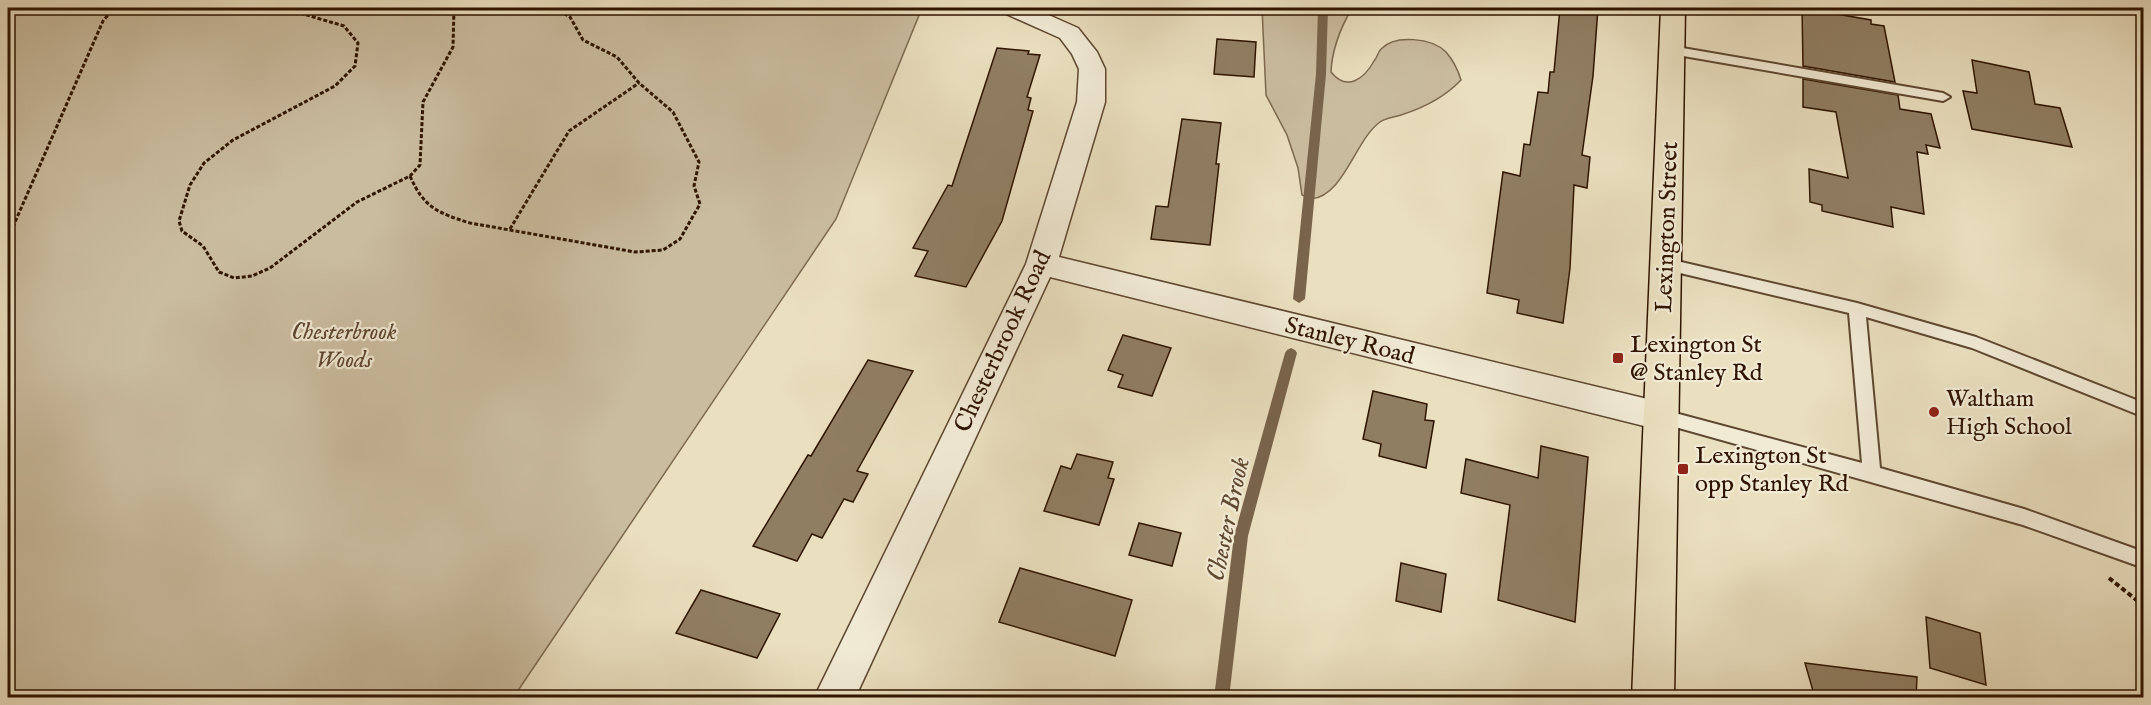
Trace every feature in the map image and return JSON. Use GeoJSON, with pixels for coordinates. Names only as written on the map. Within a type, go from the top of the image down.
{"type":"FeatureCollection","features":[{"type":"Feature","properties":{"kind":"main road","name":"Lexington Street"},"geometry":{"type":"LineString","coordinates":[[1653,698],[1659,416],[1673,8]]}},
{"type":"Feature","properties":{"kind":"street","name":"Chesterbrook Road"},"geometry":{"type":"LineString","coordinates":[[834,698],[1041,264],[1091,102],[1092,69],[1084,52],[1069,33],[1013,8]]}},
{"type":"Feature","properties":{"kind":"street","name":"Stanley Road"},"geometry":{"type":"LineString","coordinates":[[1041,264],[1659,416]]}},
{"type":"Feature","properties":{"kind":"lane"},"geometry":{"type":"LineString","coordinates":[[1671,50],[1943,97]]}},
{"type":"Feature","properties":{"kind":"lane"},"geometry":{"type":"LineString","coordinates":[[1664,264],[1857,309],[1976,343],[2144,410]]}},
{"type":"Feature","properties":{"kind":"lane"},"geometry":{"type":"LineString","coordinates":[[1857,309],[1872,473]]}},
{"type":"Feature","properties":{"kind":"lane"},"geometry":{"type":"LineString","coordinates":[[1659,416],[1872,473],[2024,517],[2144,560]]}},
{"type":"Feature","properties":{"kind":"path"},"geometry":{"type":"LineString","coordinates":[[8,238],[102,21],[114,8]]}},
{"type":"Feature","properties":{"kind":"path"},"geometry":{"type":"LineString","coordinates":[[283,8],[344,26],[358,43],[355,66],[335,86],[233,140],[204,163],[190,184],[179,221],[183,231],[203,246],[219,272],[234,278],[252,276],[270,268],[357,202],[410,176],[420,165],[423,102],[453,47],[454,8]]}},
{"type":"Feature","properties":{"kind":"path"},"geometry":{"type":"LineString","coordinates":[[410,176],[418,197],[444,215],[470,223],[635,252],[663,250],[680,239],[700,204],[694,186],[699,162],[673,112],[639,83],[617,57],[583,40],[570,17],[555,8]]}},
{"type":"Feature","properties":{"kind":"path"},"geometry":{"type":"LineString","coordinates":[[510,229],[569,131],[639,83]]}},
{"type":"Feature","properties":{"kind":"path"},"geometry":{"type":"LineString","coordinates":[[8,225],[16,220]]}},
{"type":"Feature","properties":{"kind":"path"},"geometry":{"type":"LineString","coordinates":[[2105,575],[2144,606]]}},
{"type":"Feature","properties":{"kind":"green space","name":"Chesterbrook Woods"},"geometry":{"type":"Polygon","coordinates":[[[8,8],[922,8],[836,219],[513,698],[8,697],[8,8]]]}},
{"type":"Feature","properties":{"kind":"green space"},"geometry":{"type":"Polygon","coordinates":[[[1262,8],[1352,8],[1338,38],[1332,63],[1331,72],[1343,81],[1355,81],[1360,78],[1381,49],[1387,44],[1404,40],[1423,41],[1440,47],[1451,58],[1461,80],[1441,97],[1380,122],[1363,141],[1341,178],[1322,196],[1311,199],[1302,195],[1298,168],[1287,135],[1266,95],[1262,8]]]}},
{"type":"Feature","properties":{"kind":"building"},"geometry":{"type":"Polygon","coordinates":[[[1560,8],[1598,8],[1593,76],[1582,155],[1590,157],[1587,188],[1574,185],[1570,268],[1563,323],[1517,313],[1519,300],[1487,293],[1503,172],[1520,176],[1524,144],[1530,145],[1538,92],[1548,93],[1550,72],[1554,72],[1560,8]]]}},
{"type":"Feature","properties":{"kind":"building"},"geometry":{"type":"Polygon","coordinates":[[[1802,8],[1871,20],[1871,24],[1884,26],[1895,82],[1803,66],[1802,8]]]}},
{"type":"Feature","properties":{"kind":"building"},"geometry":{"type":"Polygon","coordinates":[[[1217,39],[1256,42],[1254,77],[1214,74],[1217,39]]]}},
{"type":"Feature","properties":{"kind":"building"},"geometry":{"type":"Polygon","coordinates":[[[997,48],[1029,51],[1028,54],[1040,55],[1027,97],[1031,98],[1028,110],[1033,111],[1002,221],[966,287],[915,276],[928,251],[913,248],[948,185],[952,186],[997,48]]]}},
{"type":"Feature","properties":{"kind":"building"},"geometry":{"type":"Polygon","coordinates":[[[1972,60],[2029,72],[2035,104],[2060,108],[2072,147],[1972,129],[1963,91],[1977,93],[1972,60]]]}},
{"type":"Feature","properties":{"kind":"building"},"geometry":{"type":"Polygon","coordinates":[[[1803,79],[1898,95],[1900,109],[1931,114],[1940,148],[1926,145],[1928,154],[1917,152],[1924,214],[1891,207],[1893,227],[1822,211],[1822,205],[1810,202],[1809,169],[1848,178],[1836,112],[1803,107],[1803,79]]]}},
{"type":"Feature","properties":{"kind":"building"},"geometry":{"type":"Polygon","coordinates":[[[1182,119],[1221,123],[1210,245],[1151,239],[1156,206],[1168,207],[1182,119]]]}},
{"type":"Feature","properties":{"kind":"building"},"geometry":{"type":"Polygon","coordinates":[[[1123,335],[1171,348],[1152,396],[1118,387],[1123,375],[1108,370],[1123,335]]]}},
{"type":"Feature","properties":{"kind":"building"},"geometry":{"type":"Polygon","coordinates":[[[868,360],[913,371],[857,471],[868,474],[853,502],[844,499],[822,538],[812,534],[797,561],[753,546],[808,455],[811,456],[868,360]]]}},
{"type":"Feature","properties":{"kind":"building"},"geometry":{"type":"Polygon","coordinates":[[[1373,391],[1427,404],[1425,420],[1434,421],[1426,468],[1379,456],[1381,444],[1363,439],[1373,391]]]}},
{"type":"Feature","properties":{"kind":"building"},"geometry":{"type":"Polygon","coordinates":[[[1541,446],[1588,457],[1575,622],[1498,600],[1510,505],[1461,493],[1466,459],[1538,478],[1541,446]]]}},
{"type":"Feature","properties":{"kind":"building"},"geometry":{"type":"Polygon","coordinates":[[[1077,454],[1113,462],[1108,478],[1114,479],[1099,525],[1044,511],[1061,466],[1071,469],[1077,454]]]}},
{"type":"Feature","properties":{"kind":"building"},"geometry":{"type":"Polygon","coordinates":[[[1139,523],[1181,533],[1172,566],[1129,555],[1139,523]]]}},
{"type":"Feature","properties":{"kind":"building"},"geometry":{"type":"Polygon","coordinates":[[[1401,563],[1446,574],[1441,612],[1396,601],[1401,563]]]}},
{"type":"Feature","properties":{"kind":"building"},"geometry":{"type":"Polygon","coordinates":[[[1020,568],[1132,600],[1115,656],[999,622],[1020,568]]]}},
{"type":"Feature","properties":{"kind":"building"},"geometry":{"type":"Polygon","coordinates":[[[701,590],[780,614],[757,658],[676,633],[701,590]]]}},
{"type":"Feature","properties":{"kind":"building"},"geometry":{"type":"Polygon","coordinates":[[[1926,617],[1980,633],[1986,685],[1930,668],[1926,617]]]}},
{"type":"Feature","properties":{"kind":"building"},"geometry":{"type":"Polygon","coordinates":[[[1805,663],[1917,677],[1916,698],[1815,698],[1805,663]]]}},
{"type":"Feature","properties":{"kind":"waterway","name":"Chester Brook"},"geometry":{"type":"LineString","coordinates":[[1299,299],[1321,74],[1323,8]]}},
{"type":"Feature","properties":{"kind":"waterway","name":"Chester Brook"},"geometry":{"type":"LineString","coordinates":[[1221,698],[1241,536],[1291,353]]}},
{"type":"Feature","properties":{"kind":"place","name":"Lexington St @ Stanley Rd"},"geometry":{"type":"Point","coordinates":[1618,358]}},
{"type":"Feature","properties":{"kind":"place","name":"Waltham High School"},"geometry":{"type":"Point","coordinates":[1934,412]}},
{"type":"Feature","properties":{"kind":"place","name":"Lexington St opp Stanley Rd"},"geometry":{"type":"Point","coordinates":[1683,469]}}]}
